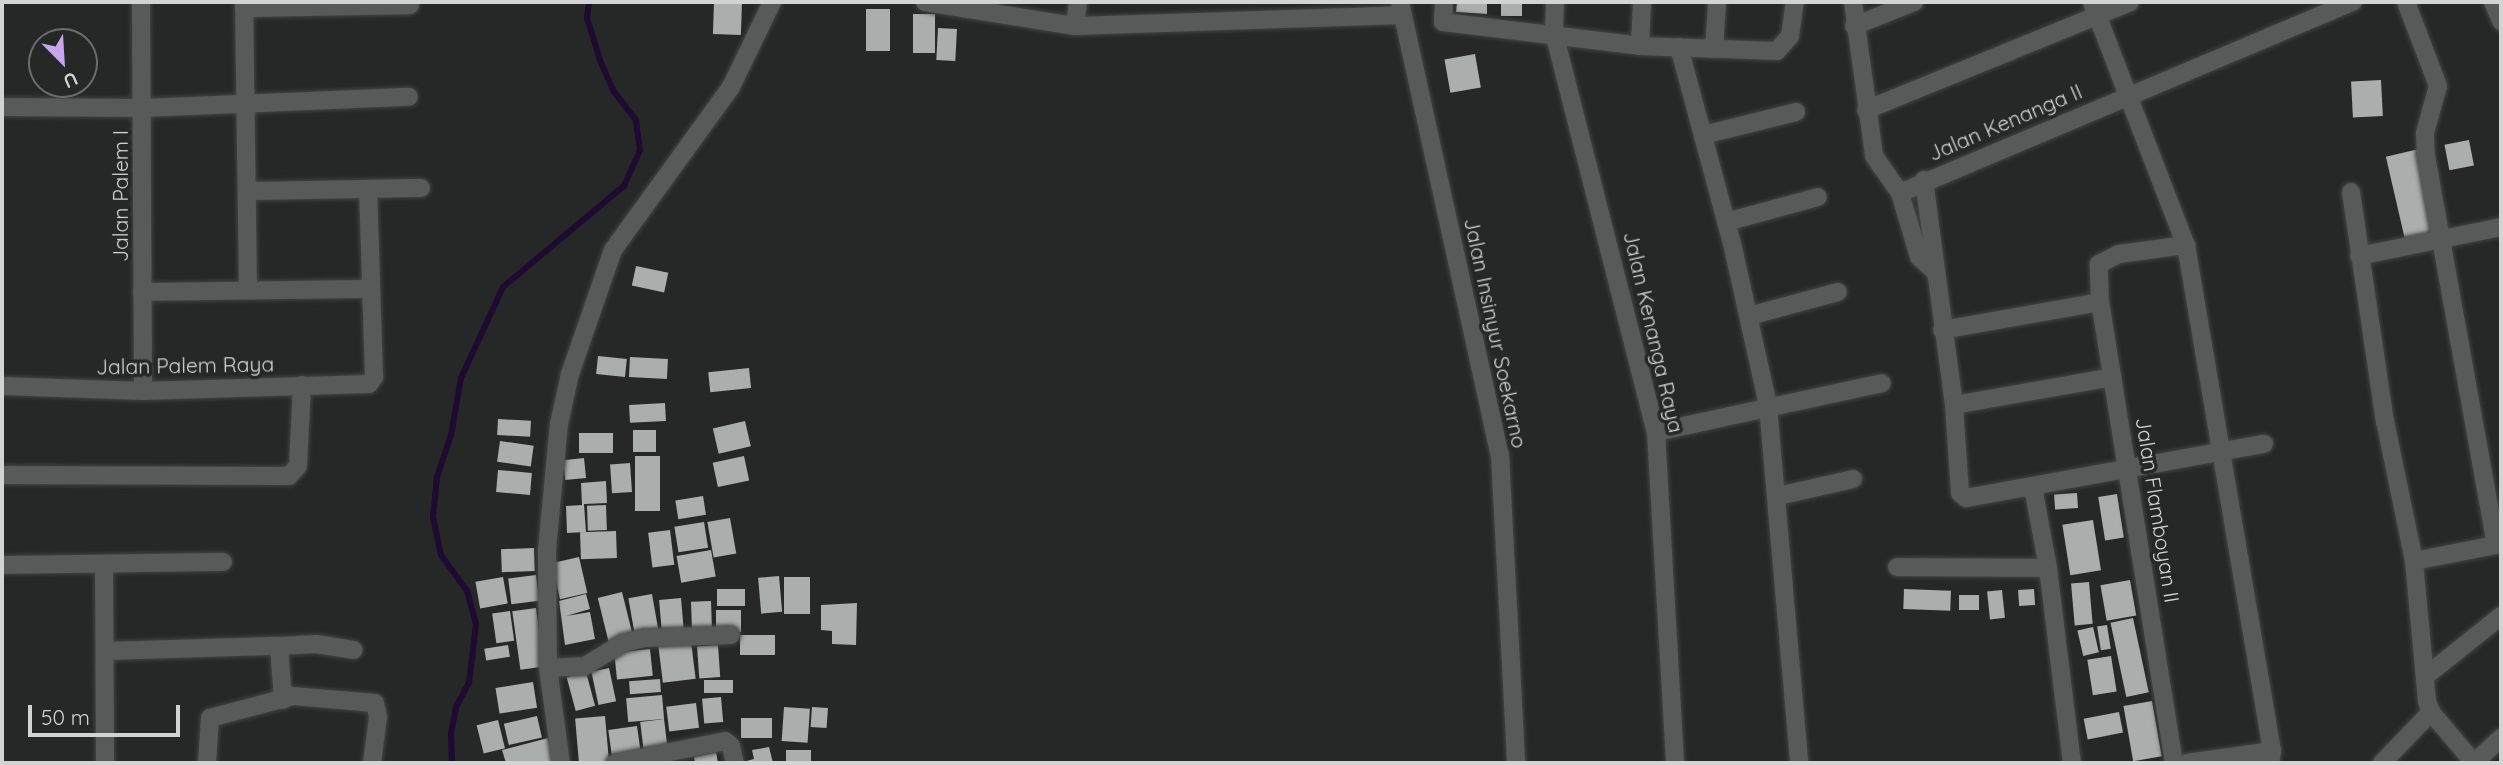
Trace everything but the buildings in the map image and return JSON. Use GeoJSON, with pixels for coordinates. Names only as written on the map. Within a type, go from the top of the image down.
{"type":"FeatureCollection","features":[{"type":"Feature","properties":{"kind":"street","name":"Jalan Palem I"},"geometry":{"type":"LineString","coordinates":[[141,2],[143,391]]}},
{"type":"Feature","properties":{"kind":"street"},"geometry":{"type":"LineString","coordinates":[[561,763],[548,668],[547,550],[559,424],[597,287],[631,223],[731,87],[772,2]]}},
{"type":"Feature","properties":{"kind":"street"},"geometry":{"type":"LineString","coordinates":[[925,2],[1075,26],[1364,19],[1396,11]]}},
{"type":"Feature","properties":{"kind":"street"},"geometry":{"type":"LineString","coordinates":[[1075,26],[1078,2]]}},
{"type":"Feature","properties":{"kind":"street"},"geometry":{"type":"LineString","coordinates":[[1444,2],[1443,22],[1554,33],[1640,46],[1777,51],[1786,46],[1795,2]]}},
{"type":"Feature","properties":{"kind":"street","name":"Jalan Kenanga Raya"},"geometry":{"type":"LineString","coordinates":[[1555,2],[1554,33],[1656,432],[1675,763]]}},
{"type":"Feature","properties":{"kind":"street"},"geometry":{"type":"LineString","coordinates":[[1640,46],[1642,2]]}},
{"type":"Feature","properties":{"kind":"street"},"geometry":{"type":"LineString","coordinates":[[1714,49],[1717,2]]}},
{"type":"Feature","properties":{"kind":"street"},"geometry":{"type":"LineString","coordinates":[[1853,2],[1866,110],[1879,170],[1900,193],[1919,257],[1935,272]]}},
{"type":"Feature","properties":{"kind":"street"},"geometry":{"type":"LineString","coordinates":[[1854,26],[1914,2]]}},
{"type":"Feature","properties":{"kind":"street"},"geometry":{"type":"LineString","coordinates":[[1866,110],[2095,8],[2130,2]]}},
{"type":"Feature","properties":{"kind":"street","name":"Jalan Kenanga II"},"geometry":{"type":"LineString","coordinates":[[1900,193],[1924,180],[2353,2]]}},
{"type":"Feature","properties":{"kind":"street"},"geometry":{"type":"LineString","coordinates":[[2406,2],[2438,86],[2425,133],[2426,156],[2499,545],[2414,561]]}},
{"type":"Feature","properties":{"kind":"street"},"geometry":{"type":"LineString","coordinates":[[2493,2],[2501,21]]}},
{"type":"Feature","properties":{"kind":"street"},"geometry":{"type":"LineString","coordinates":[[248,290],[250,191],[244,5],[410,5]]}},
{"type":"Feature","properties":{"kind":"street"},"geometry":{"type":"LineString","coordinates":[[2095,8],[2186,245],[2271,757],[2187,763]]}},
{"type":"Feature","properties":{"kind":"street","name":"Jalan Insinyur Soekarno"},"geometry":{"type":"LineString","coordinates":[[1396,11],[1500,455],[1516,763]]}},
{"type":"Feature","properties":{"kind":"street"},"geometry":{"type":"LineString","coordinates":[[1679,47],[1726,222],[1768,406],[1778,496],[1790,687],[1799,763]]}},
{"type":"Feature","properties":{"kind":"street"},"geometry":{"type":"LineString","coordinates":[[2,107],[143,108],[409,97]]}},
{"type":"Feature","properties":{"kind":"street"},"geometry":{"type":"LineString","coordinates":[[1703,135],[1796,113]]}},
{"type":"Feature","properties":{"kind":"street"},"geometry":{"type":"LineString","coordinates":[[1924,180],[1954,405],[1960,493],[1979,499],[2264,444]]}},
{"type":"Feature","properties":{"kind":"street"},"geometry":{"type":"LineString","coordinates":[[250,191],[421,188]]}},
{"type":"Feature","properties":{"kind":"street"},"geometry":{"type":"LineString","coordinates":[[142,292],[369,289],[368,189]]}},
{"type":"Feature","properties":{"kind":"street"},"geometry":{"type":"LineString","coordinates":[[2351,192],[2359,256],[2414,561],[2431,712],[2474,763],[2501,738]]}},
{"type":"Feature","properties":{"kind":"street"},"geometry":{"type":"LineString","coordinates":[[1726,222],[1818,197]]}},
{"type":"Feature","properties":{"kind":"street"},"geometry":{"type":"LineString","coordinates":[[2359,256],[2501,227]]}},
{"type":"Feature","properties":{"kind":"street","name":"Jalan Flamboyan II"},"geometry":{"type":"LineString","coordinates":[[2174,763],[2129,469],[2099,302],[2099,264],[2119,254],[2186,245]]}},
{"type":"Feature","properties":{"kind":"street","name":"Jalan Palem Raya"},"geometry":{"type":"LineString","coordinates":[[2,386],[143,391],[369,384],[374,377],[369,289]]}},
{"type":"Feature","properties":{"kind":"street"},"geometry":{"type":"LineString","coordinates":[[1749,316],[1838,292]]}},
{"type":"Feature","properties":{"kind":"street"},"geometry":{"type":"LineString","coordinates":[[1942,330],[2099,302]]}},
{"type":"Feature","properties":{"kind":"street"},"geometry":{"type":"LineString","coordinates":[[1954,405],[2113,377]]}},
{"type":"Feature","properties":{"kind":"street"},"geometry":{"type":"LineString","coordinates":[[1656,432],[1882,383]]}},
{"type":"Feature","properties":{"kind":"street"},"geometry":{"type":"LineString","coordinates":[[2,475],[289,476],[298,466],[302,385]]}},
{"type":"Feature","properties":{"kind":"street"},"geometry":{"type":"LineString","coordinates":[[1778,496],[1853,479]]}},
{"type":"Feature","properties":{"kind":"street"},"geometry":{"type":"LineString","coordinates":[[2033,487],[2048,568],[2072,763]]}},
{"type":"Feature","properties":{"kind":"street"},"geometry":{"type":"LineString","coordinates":[[2,565],[223,562]]}},
{"type":"Feature","properties":{"kind":"street"},"geometry":{"type":"LineString","coordinates":[[104,565],[105,763]]}},
{"type":"Feature","properties":{"kind":"street"},"geometry":{"type":"LineString","coordinates":[[1897,567],[2048,568]]}},
{"type":"Feature","properties":{"kind":"street"},"geometry":{"type":"LineString","coordinates":[[2427,675],[2501,616]]}},
{"type":"Feature","properties":{"kind":"street"},"geometry":{"type":"LineString","coordinates":[[548,668],[585,666],[623,643],[644,638],[731,635]]}},
{"type":"Feature","properties":{"kind":"street"},"geometry":{"type":"LineString","coordinates":[[106,651],[316,644],[354,650]]}},
{"type":"Feature","properties":{"kind":"street"},"geometry":{"type":"LineString","coordinates":[[279,646],[283,700]]}},
{"type":"Feature","properties":{"kind":"street"},"geometry":{"type":"LineString","coordinates":[[207,763],[210,718],[303,696],[375,703],[378,717],[372,763]]}},
{"type":"Feature","properties":{"kind":"street"},"geometry":{"type":"LineString","coordinates":[[2382,763],[2431,712]]}},
{"type":"Feature","properties":{"kind":"street"},"geometry":{"type":"LineString","coordinates":[[615,763],[719,741],[731,746],[735,763]]}},
{"type":"Feature","properties":{"kind":"waterway"},"geometry":{"type":"LineString","coordinates":[[452,763],[451,733],[456,707],[469,683],[476,624],[467,591],[441,555],[433,517],[437,477],[451,435],[461,378],[503,287],[624,186],[640,150],[636,120],[614,92],[600,60],[587,18],[589,2]]}}]}
